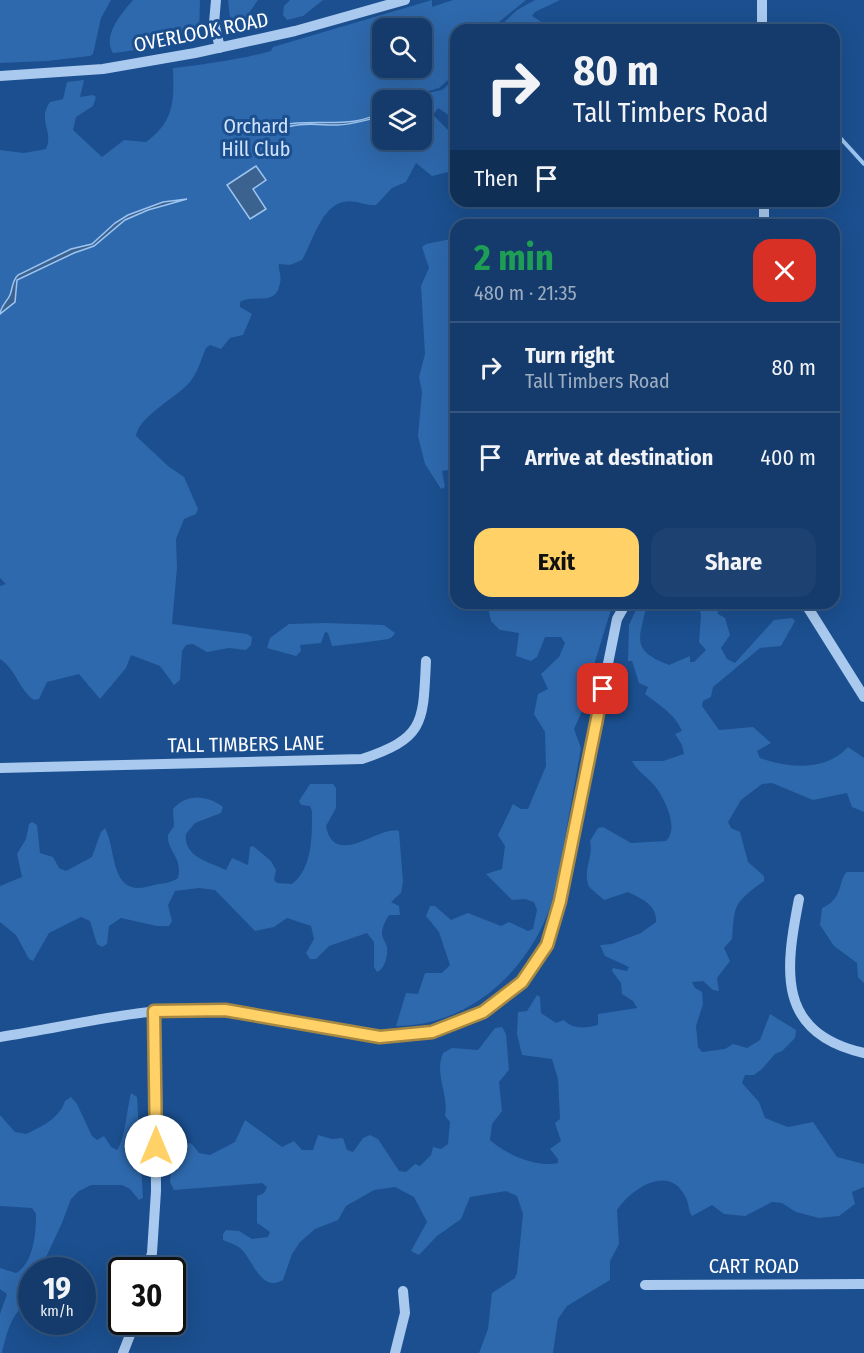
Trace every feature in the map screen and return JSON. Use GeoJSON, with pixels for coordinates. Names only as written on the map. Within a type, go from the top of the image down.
{"type":"FeatureCollection","features":[{"type":"Feature","properties":{"kind":"street"},"geometry":{"type":"LineString","coordinates":[[216,0],[214,23],[220,48]]}},
{"type":"Feature","properties":{"kind":"street","name":"OVERLOOK ROAD"},"geometry":{"type":"LineString","coordinates":[[0,76],[103,69],[220,48],[334,21],[405,0]]}},
{"type":"Feature","properties":{"kind":"street"},"geometry":{"type":"LineString","coordinates":[[762,0],[762,24]]}},
{"type":"Feature","properties":{"kind":"street"},"geometry":{"type":"LineString","coordinates":[[0,1037],[154,1011],[225,1010],[380,1037],[432,1032],[483,1012],[522,982],[547,945],[560,901],[617,619],[623,609]]}},
{"type":"Feature","properties":{"kind":"street"},"geometry":{"type":"LineString","coordinates":[[809,609],[863,695]]}},
{"type":"Feature","properties":{"kind":"street","name":"TALL TIMBERS LANE"},"geometry":{"type":"LineString","coordinates":[[0,768],[362,759],[394,748],[415,731],[424,707],[426,662]]}},
{"type":"Feature","properties":{"kind":"street"},"geometry":{"type":"LineString","coordinates":[[799,899],[789,950],[789,983],[801,1015],[818,1035],[864,1053]]}},
{"type":"Feature","properties":{"kind":"street"},"geometry":{"type":"LineString","coordinates":[[151,1257],[156,1191],[154,1011]]}},
{"type":"Feature","properties":{"kind":"street","name":"CART ROAD"},"geometry":{"type":"LineString","coordinates":[[645,1285],[864,1284]]}},
{"type":"Feature","properties":{"kind":"street"},"geometry":{"type":"LineString","coordinates":[[395,1353],[405,1313],[403,1292]]}},
{"type":"Feature","properties":{"kind":"street"},"geometry":{"type":"LineString","coordinates":[[123,1353],[130,1335]]}},
{"type":"Feature","properties":{"kind":"green space"},"geometry":{"type":"Polygon","coordinates":[[[0,0],[111,0],[101,18],[93,54],[90,56],[0,63],[0,0]]]}},
{"type":"Feature","properties":{"kind":"green space"},"geometry":{"type":"Polygon","coordinates":[[[133,0],[200,0],[199,38],[113,53],[110,46],[112,32],[119,18],[133,0]]]}},
{"type":"Feature","properties":{"kind":"green space"},"geometry":{"type":"Polygon","coordinates":[[[228,0],[258,0],[242,23],[231,27],[228,0]]]}},
{"type":"Feature","properties":{"kind":"green space"},"geometry":{"type":"Polygon","coordinates":[[[290,0],[323,0],[303,16],[287,20],[283,15],[284,6],[290,0]]]}},
{"type":"Feature","properties":{"kind":"green space","name":"Orchard Hill Club"},"geometry":{"type":"Polygon","coordinates":[[[432,0],[432,7],[453,0],[526,0],[496,24],[450,24],[450,78],[439,88],[432,90],[372,90],[372,150],[432,150],[432,92],[442,90],[450,83],[450,116],[438,108],[433,115],[450,132],[450,172],[432,176],[416,163],[406,182],[392,188],[376,205],[347,201],[335,205],[318,226],[302,260],[290,265],[279,264],[278,291],[269,298],[240,302],[240,307],[252,314],[243,335],[230,338],[221,349],[210,345],[206,348],[189,383],[144,421],[136,436],[168,466],[184,477],[198,509],[196,514],[184,519],[176,539],[177,568],[172,624],[247,634],[252,637],[251,645],[246,650],[229,648],[207,652],[193,644],[186,645],[182,651],[180,680],[174,685],[160,666],[131,655],[126,668],[100,699],[79,674],[47,682],[39,699],[34,700],[10,668],[0,659],[0,586],[6,584],[0,578],[0,150],[24,153],[46,149],[48,137],[46,109],[50,102],[63,99],[67,82],[84,80],[80,97],[93,95],[96,97],[93,106],[76,117],[73,130],[102,157],[124,140],[146,142],[156,134],[168,118],[173,100],[173,68],[271,51],[273,47],[432,0]]]}},
{"type":"Feature","properties":{"kind":"green space"},"geometry":{"type":"Polygon","coordinates":[[[535,0],[560,0],[535,12],[532,16],[545,24],[502,24],[517,10],[535,0]]]}},
{"type":"Feature","properties":{"kind":"green space"},"geometry":{"type":"Polygon","coordinates":[[[450,239],[450,470],[442,471],[445,487],[441,489],[425,464],[418,436],[422,392],[419,377],[425,354],[421,286],[429,268],[422,247],[426,244],[450,239]]]}},
{"type":"Feature","properties":{"kind":"green space"},"geometry":{"type":"Polygon","coordinates":[[[488,609],[611,609],[593,668],[588,698],[574,729],[581,748],[556,888],[535,941],[499,985],[477,1002],[452,1015],[425,1023],[396,1026],[406,993],[418,994],[425,973],[442,973],[450,965],[439,932],[426,916],[430,906],[435,906],[451,920],[468,913],[501,926],[509,922],[528,931],[533,929],[537,910],[534,902],[525,899],[512,900],[486,874],[502,869],[505,846],[498,835],[513,804],[521,809],[528,809],[546,766],[545,732],[534,714],[538,694],[548,689],[541,674],[559,657],[565,643],[561,637],[545,637],[537,657],[531,661],[516,656],[519,633],[500,630],[491,621],[488,609]]]}},
{"type":"Feature","properties":{"kind":"green space"},"geometry":{"type":"Polygon","coordinates":[[[636,609],[646,609],[640,642],[648,654],[669,665],[690,656],[690,662],[694,662],[706,650],[699,642],[700,609],[718,609],[718,614],[725,618],[730,635],[721,648],[727,659],[735,663],[774,620],[792,618],[795,621],[781,646],[760,648],[713,687],[711,697],[703,701],[702,706],[719,730],[753,727],[771,743],[757,751],[760,758],[782,764],[806,766],[828,761],[848,747],[864,758],[864,812],[852,807],[847,793],[813,800],[772,783],[762,784],[741,800],[728,822],[731,828],[740,832],[748,862],[764,876],[764,881],[741,900],[735,911],[732,939],[724,948],[730,961],[717,978],[719,991],[713,990],[703,981],[692,982],[695,988],[702,992],[703,1004],[696,1026],[698,1047],[702,1052],[725,1049],[733,1044],[747,1048],[760,1040],[770,1014],[796,1030],[795,1038],[782,1051],[775,1054],[754,1075],[745,1075],[742,1083],[759,1102],[765,1118],[788,1127],[813,1122],[837,1157],[864,1164],[864,1187],[852,1192],[855,1204],[839,1216],[819,1218],[796,1212],[782,1203],[772,1202],[745,1216],[724,1214],[712,1205],[692,1216],[686,1198],[671,1182],[661,1181],[641,1187],[617,1210],[619,1244],[610,1261],[610,1280],[567,1306],[558,1319],[553,1353],[479,1353],[488,1329],[492,1293],[515,1278],[517,1273],[523,1214],[517,1196],[506,1191],[470,1197],[461,1219],[437,1236],[419,1255],[411,1251],[427,1222],[414,1197],[395,1187],[374,1190],[346,1206],[338,1220],[315,1229],[300,1242],[292,1254],[283,1280],[275,1283],[263,1279],[241,1249],[223,1240],[223,1234],[226,1230],[239,1231],[252,1239],[268,1237],[270,1232],[257,1223],[257,1196],[264,1193],[267,1187],[262,1183],[174,1190],[170,1182],[173,1137],[192,1144],[199,1153],[210,1155],[235,1142],[245,1120],[282,1147],[294,1141],[302,1150],[313,1150],[318,1135],[332,1139],[343,1138],[347,1150],[353,1152],[363,1138],[370,1135],[378,1139],[399,1171],[406,1172],[415,1164],[420,1166],[431,1155],[433,1147],[441,1149],[448,1144],[450,1122],[445,1116],[446,1108],[440,1069],[443,1053],[452,1048],[478,1050],[495,1028],[502,1027],[506,1034],[509,1070],[499,1082],[502,1111],[492,1124],[490,1140],[522,1159],[531,1162],[558,1163],[558,1159],[550,1149],[561,1141],[555,1123],[560,1119],[558,1079],[552,1059],[522,1055],[517,1034],[518,1012],[527,1011],[537,995],[540,997],[541,1013],[556,1023],[564,1020],[576,1027],[584,1027],[598,1025],[598,1014],[637,1008],[633,1001],[622,994],[621,983],[612,971],[613,968],[627,971],[629,967],[605,956],[600,945],[612,944],[641,933],[656,922],[656,916],[648,903],[628,892],[604,900],[589,887],[587,875],[591,853],[590,841],[598,828],[603,827],[631,843],[666,841],[670,835],[671,821],[666,805],[654,785],[632,761],[663,761],[684,754],[682,745],[675,734],[682,731],[679,725],[666,710],[645,694],[648,687],[639,683],[632,661],[628,661],[629,625],[636,609]]]}},
{"type":"Feature","properties":{"kind":"green space"},"geometry":{"type":"Polygon","coordinates":[[[289,624],[384,625],[395,633],[388,639],[332,646],[328,633],[325,632],[321,643],[300,645],[301,651],[296,656],[267,648],[270,638],[289,624]]]}},
{"type":"Feature","properties":{"kind":"green space"},"geometry":{"type":"Polygon","coordinates":[[[310,784],[333,784],[336,788],[336,808],[326,826],[331,839],[338,844],[348,845],[381,833],[399,831],[403,882],[401,893],[391,902],[399,906],[400,915],[389,915],[384,924],[382,935],[387,954],[384,965],[377,972],[374,967],[374,942],[367,933],[329,946],[316,959],[310,959],[306,953],[314,939],[311,926],[287,918],[274,927],[255,931],[215,890],[199,888],[175,891],[168,905],[172,921],[169,926],[157,926],[121,918],[109,926],[107,944],[102,947],[97,944],[90,921],[81,917],[49,933],[33,961],[29,959],[16,935],[0,922],[0,886],[22,877],[17,854],[26,839],[29,824],[32,822],[37,825],[40,853],[53,857],[59,868],[66,871],[92,857],[101,832],[105,828],[121,879],[127,885],[137,888],[178,878],[177,860],[168,841],[168,835],[174,826],[173,809],[184,800],[191,798],[204,798],[223,807],[221,813],[195,823],[186,834],[186,842],[193,853],[226,870],[232,858],[248,865],[250,847],[253,846],[271,861],[276,870],[274,880],[277,883],[292,884],[304,869],[310,850],[312,811],[310,806],[301,805],[299,801],[310,784]]]}},
{"type":"Feature","properties":{"kind":"green space"},"geometry":{"type":"Polygon","coordinates":[[[847,872],[864,872],[864,983],[858,977],[857,963],[834,946],[820,925],[822,908],[834,900],[847,872]]]}},
{"type":"Feature","properties":{"kind":"green space"},"geometry":{"type":"Polygon","coordinates":[[[131,1093],[137,1097],[143,1198],[139,1200],[130,1189],[122,1185],[91,1185],[79,1191],[71,1199],[46,1257],[29,1257],[33,1246],[36,1214],[32,1208],[0,1206],[0,1115],[15,1132],[26,1134],[54,1117],[65,1101],[71,1097],[77,1104],[92,1136],[97,1140],[104,1136],[111,1147],[117,1150],[124,1132],[131,1093]]]}},
{"type":"Feature","properties":{"kind":"green space"},"geometry":{"type":"Polygon","coordinates":[[[0,1268],[16,1273],[18,1271],[18,1312],[11,1323],[2,1353],[0,1353],[0,1314],[7,1294],[0,1289],[0,1268]]]}},
{"type":"Feature","properties":{"kind":"shaded area"},"geometry":{"type":"Polygon","coordinates":[[[372,116],[372,119],[348,124],[298,125],[276,132],[273,128],[286,124],[357,121],[372,116]]]}},
{"type":"Feature","properties":{"kind":"shaded area"},"geometry":{"type":"Polygon","coordinates":[[[256,166],[266,180],[253,189],[266,209],[250,219],[227,185],[256,166]]]}},
{"type":"Feature","properties":{"kind":"shaded area"},"geometry":{"type":"Polygon","coordinates":[[[187,199],[148,210],[125,220],[94,246],[17,280],[15,302],[0,314],[18,275],[71,249],[92,244],[115,223],[128,215],[163,202],[187,199]]]}},
{"type":"Feature","properties":{"kind":"waterway"},"geometry":{"type":"LineString","coordinates":[[840,138],[864,164]]}},
{"type":"Feature","properties":{"kind":"route"},"geometry":{"type":"LineString","coordinates":[[156,1146],[154,1011],[225,1010],[322,1029],[380,1037],[432,1032],[483,1012],[522,982],[547,945],[560,901],[603,689]]}}]}
